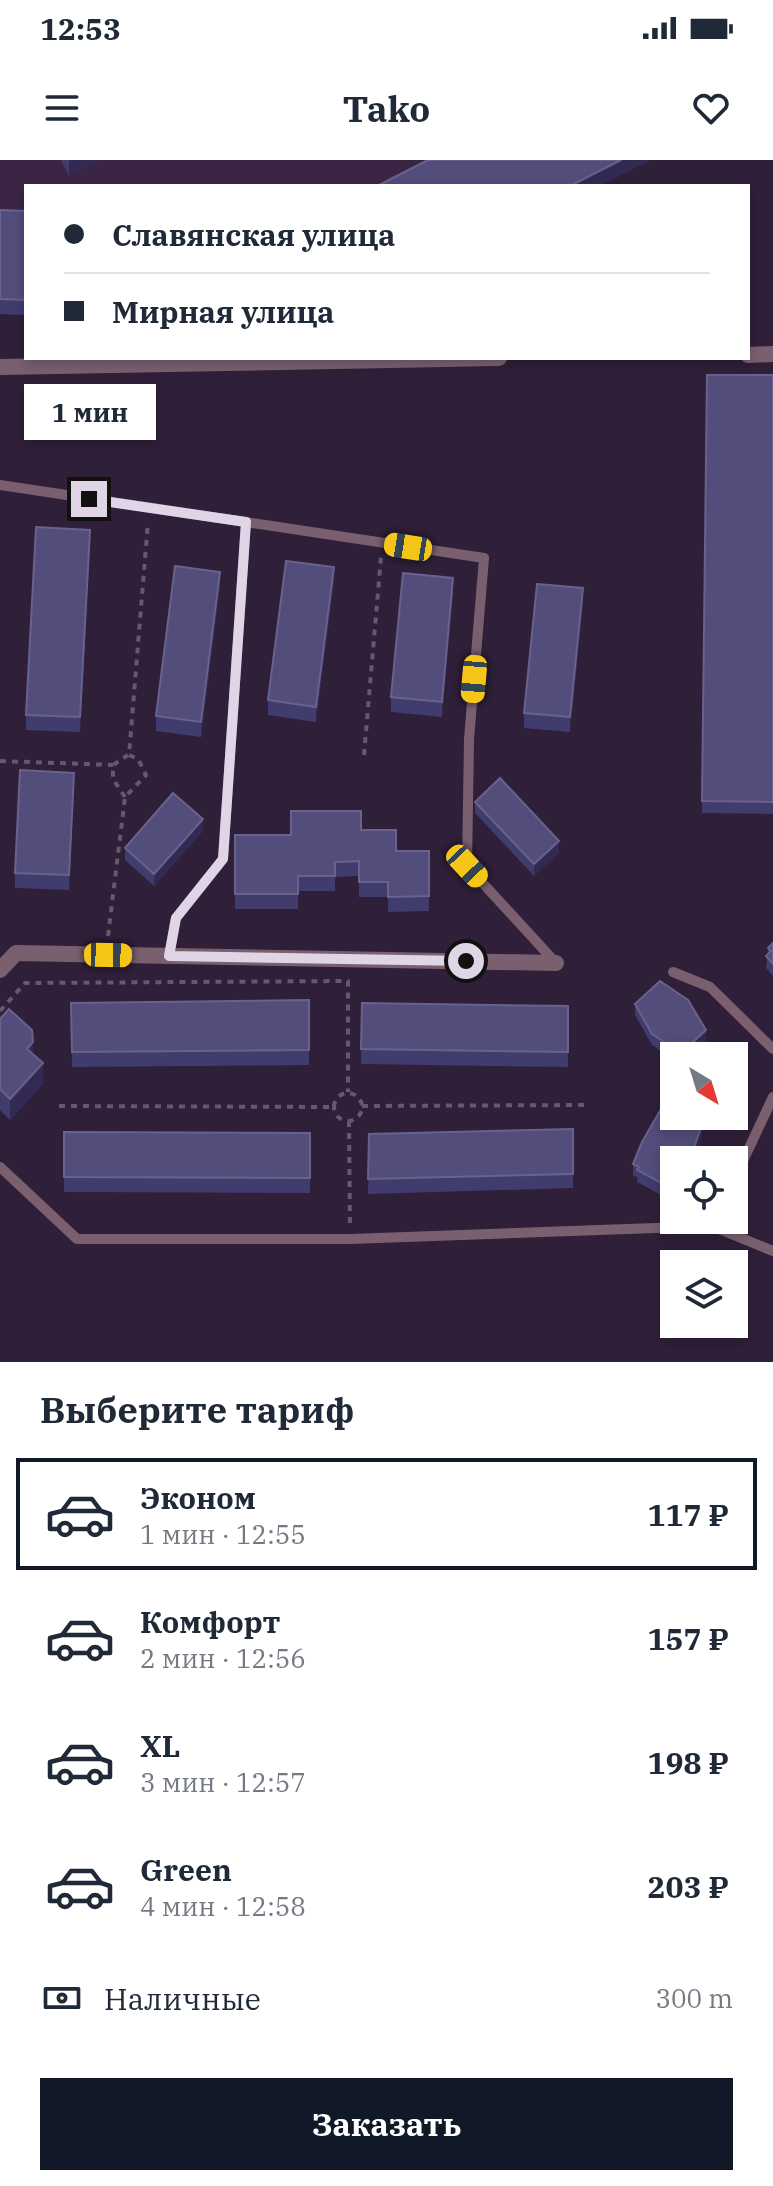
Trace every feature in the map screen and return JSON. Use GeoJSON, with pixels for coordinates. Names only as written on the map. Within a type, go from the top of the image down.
{"type":"FeatureCollection","features":[{"type":"Feature","properties":{"kind":"street"},"geometry":{"type":"LineString","coordinates":[[750,355],[773,354]]}},
{"type":"Feature","properties":{"kind":"street"},"geometry":{"type":"LineString","coordinates":[[0,367],[388,360]]}},
{"type":"Feature","properties":{"kind":"street"},"geometry":{"type":"LineString","coordinates":[[0,970],[16,953],[556,963]]}},
{"type":"Feature","properties":{"kind":"lane"},"geometry":{"type":"LineString","coordinates":[[0,485],[484,558],[469,739],[467,866],[556,963]]}},
{"type":"Feature","properties":{"kind":"lane"},"geometry":{"type":"LineString","coordinates":[[169,956],[176,918],[223,859],[246,522]]}},
{"type":"Feature","properties":{"kind":"lane"},"geometry":{"type":"LineString","coordinates":[[673,972],[710,987],[773,1049]]}},
{"type":"Feature","properties":{"kind":"lane"},"geometry":{"type":"LineString","coordinates":[[748,1150],[773,1097]]}},
{"type":"Feature","properties":{"kind":"lane"},"geometry":{"type":"LineString","coordinates":[[0,1167],[77,1239],[351,1239],[660,1225]]}},
{"type":"Feature","properties":{"kind":"lane"},"geometry":{"type":"LineString","coordinates":[[737,1234],[773,1251]]}},
{"type":"Feature","properties":{"kind":"path"},"geometry":{"type":"LineString","coordinates":[[129,755],[149,508]]}},
{"type":"Feature","properties":{"kind":"path"},"geometry":{"type":"LineString","coordinates":[[364,755],[382,543]]}},
{"type":"Feature","properties":{"kind":"path"},"geometry":{"type":"LineString","coordinates":[[0,761],[113,765],[129,755]]}},
{"type":"Feature","properties":{"kind":"path"},"geometry":{"type":"LineString","coordinates":[[108,936],[125,797],[146,775],[138,759],[129,755]]}},
{"type":"Feature","properties":{"kind":"path"},"geometry":{"type":"LineString","coordinates":[[113,765],[113,779],[125,797]]}},
{"type":"Feature","properties":{"kind":"path"},"geometry":{"type":"LineString","coordinates":[[0,1011],[25,983],[348,981],[348,1092]]}},
{"type":"Feature","properties":{"kind":"path"},"geometry":{"type":"LineString","coordinates":[[348,1092],[360,1099],[362,1106],[361,1113],[349,1121]]}},
{"type":"Feature","properties":{"kind":"path"},"geometry":{"type":"LineString","coordinates":[[348,1092],[338,1097],[334,1107],[339,1117],[349,1121]]}},
{"type":"Feature","properties":{"kind":"path"},"geometry":{"type":"LineString","coordinates":[[362,1106],[585,1105]]}},
{"type":"Feature","properties":{"kind":"path"},"geometry":{"type":"LineString","coordinates":[[59,1106],[334,1107]]}},
{"type":"Feature","properties":{"kind":"path"},"geometry":{"type":"LineString","coordinates":[[349,1121],[351,1239]]}},
{"type":"Feature","properties":{"kind":"shaded area"},"geometry":{"type":"Polygon","coordinates":[[[0,160],[651,160],[604,184],[24,184],[24,315],[0,314],[0,160]]]}},
{"type":"Feature","properties":{"kind":"building"},"geometry":{"type":"Polygon","coordinates":[[[428,160],[621,160],[574,184],[381,184],[428,160]]]}},
{"type":"Feature","properties":{"kind":"building"},"geometry":{"type":"Polygon","coordinates":[[[0,210],[24,211],[24,300],[0,299],[0,210]]]}},
{"type":"Feature","properties":{"kind":"building"},"geometry":{"type":"Polygon","coordinates":[[[707,375],[773,375],[773,802],[702,801],[707,375]]]}},
{"type":"Feature","properties":{"kind":"building"},"geometry":{"type":"Polygon","coordinates":[[[36,527],[90,530],[80,717],[26,715],[36,527]]]}},
{"type":"Feature","properties":{"kind":"building"},"geometry":{"type":"Polygon","coordinates":[[[286,561],[334,567],[316,707],[268,700],[286,561]]]}},
{"type":"Feature","properties":{"kind":"building"},"geometry":{"type":"Polygon","coordinates":[[[175,566],[220,572],[201,722],[156,716],[175,566]]]}},
{"type":"Feature","properties":{"kind":"building"},"geometry":{"type":"Polygon","coordinates":[[[403,573],[453,578],[442,702],[391,697],[403,573]]]}},
{"type":"Feature","properties":{"kind":"building"},"geometry":{"type":"Polygon","coordinates":[[[537,584],[583,588],[570,717],[524,713],[537,584]]]}},
{"type":"Feature","properties":{"kind":"building"},"geometry":{"type":"Polygon","coordinates":[[[20,770],[74,773],[69,875],[15,873],[20,770]]]}},
{"type":"Feature","properties":{"kind":"building"},"geometry":{"type":"Polygon","coordinates":[[[500,778],[559,841],[534,864],[475,802],[500,778]]]}},
{"type":"Feature","properties":{"kind":"building"},"geometry":{"type":"Polygon","coordinates":[[[173,793],[203,819],[154,874],[125,848],[173,793]]]}},
{"type":"Feature","properties":{"kind":"building"},"geometry":{"type":"Polygon","coordinates":[[[291,811],[361,811],[361,830],[396,830],[396,851],[429,851],[429,896],[388,897],[388,882],[359,882],[359,861],[335,862],[335,876],[298,876],[298,894],[235,894],[235,835],[291,835],[291,811]]]}},
{"type":"Feature","properties":{"kind":"building"},"geometry":{"type":"Polygon","coordinates":[[[773,943],[773,964],[766,956],[773,943]]]}},
{"type":"Feature","properties":{"kind":"building"},"geometry":{"type":"Polygon","coordinates":[[[660,981],[688,1000],[706,1030],[693,1042],[664,1042],[652,1034],[635,1004],[660,981]]]}},
{"type":"Feature","properties":{"kind":"building"},"geometry":{"type":"Polygon","coordinates":[[[309,1000],[309,1050],[72,1052],[71,1003],[309,1000]]]}},
{"type":"Feature","properties":{"kind":"building"},"geometry":{"type":"Polygon","coordinates":[[[362,1003],[568,1006],[568,1052],[361,1049],[362,1003]]]}},
{"type":"Feature","properties":{"kind":"building"},"geometry":{"type":"Polygon","coordinates":[[[9,1009],[32,1030],[33,1042],[27,1049],[43,1063],[10,1099],[0,1089],[0,1019],[9,1009]]]}},
{"type":"Feature","properties":{"kind":"building"},"geometry":{"type":"Polygon","coordinates":[[[660,1111],[660,1130],[700,1130],[695,1146],[660,1146],[660,1182],[637,1170],[639,1167],[633,1164],[660,1111]]]}},
{"type":"Feature","properties":{"kind":"building"},"geometry":{"type":"Polygon","coordinates":[[[573,1129],[573,1174],[368,1179],[369,1134],[573,1129]]]}},
{"type":"Feature","properties":{"kind":"building"},"geometry":{"type":"Polygon","coordinates":[[[64,1132],[310,1133],[310,1178],[64,1177],[64,1132]]]}},
{"type":"Feature","properties":{"kind":"route"},"geometry":{"type":"LineString","coordinates":[[89,499],[246,522],[223,859],[176,918],[169,956],[466,961]]}}]}
